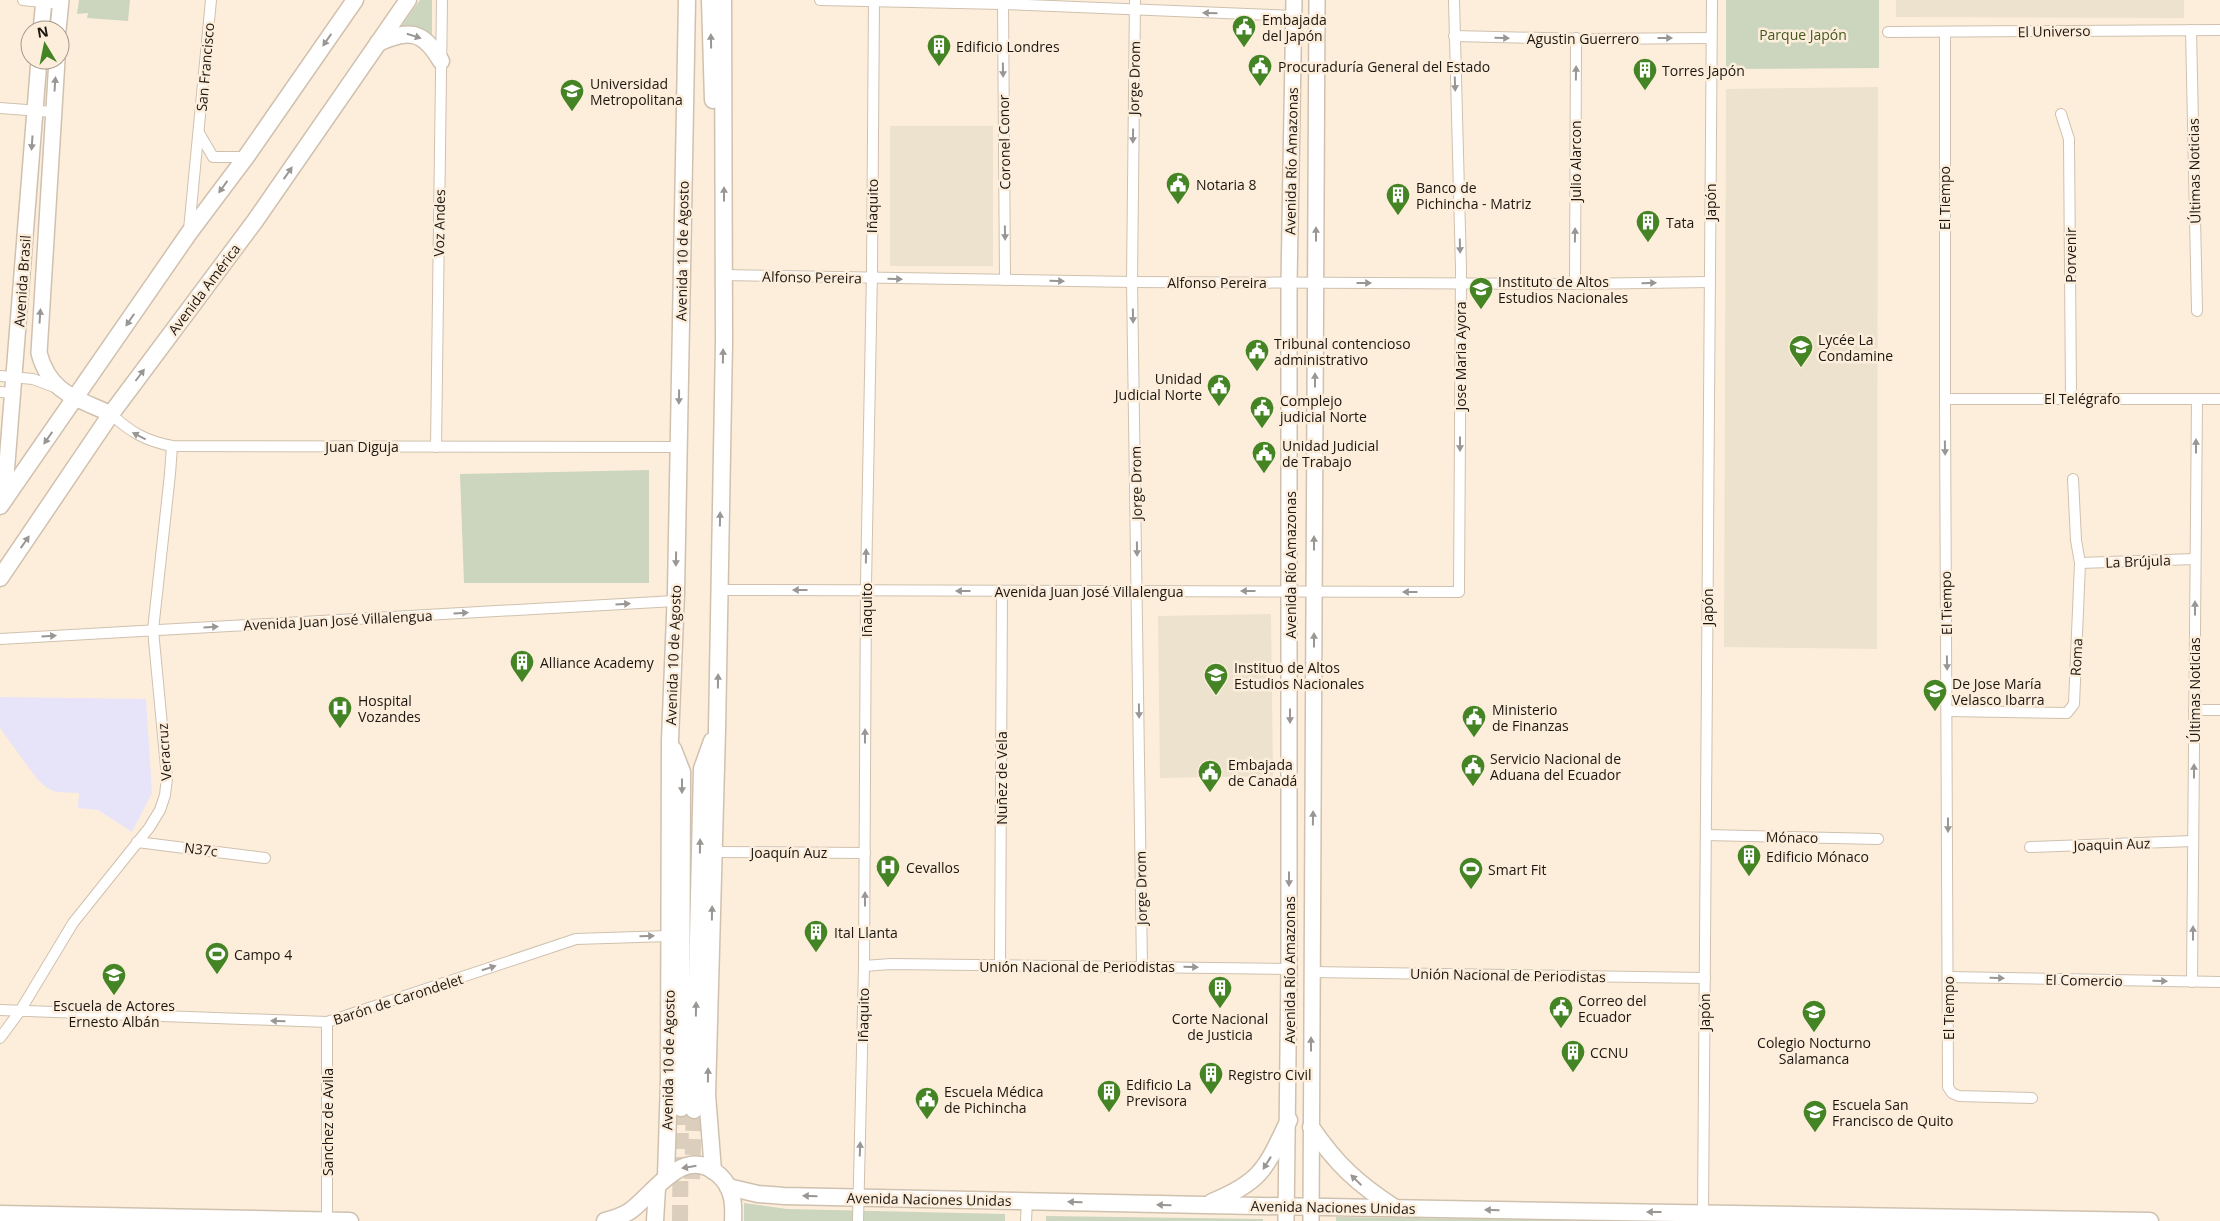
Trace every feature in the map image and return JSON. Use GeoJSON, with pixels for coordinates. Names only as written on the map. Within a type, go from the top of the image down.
{"type":"FeatureCollection","features":[{"type":"Feature","properties":{"kind":"main road"},"geometry":{"type":"LineString","coordinates":[[2,504],[77,398],[189,233],[246,157],[355,0]]}},
{"type":"Feature","properties":{"kind":"main road","name":"Avenida América"},"geometry":{"type":"LineString","coordinates":[[0,578],[111,414],[255,221],[408,0]]}},
{"type":"Feature","properties":{"kind":"main road","name":"Avenida 10 de Agosto"},"geometry":{"type":"LineString","coordinates":[[679,0],[676,93],[684,134]]}},
{"type":"Feature","properties":{"kind":"main road","name":"Avenida 10 de Agosto"},"geometry":{"type":"LineString","coordinates":[[654,1221],[661,1182],[669,1081],[670,740],[675,601],[687,0]]}},
{"type":"Feature","properties":{"kind":"main road"},"geometry":{"type":"LineString","coordinates":[[710,0],[713,104],[724,140]]}},
{"type":"Feature","properties":{"kind":"main road"},"geometry":{"type":"LineString","coordinates":[[713,1171],[708,1095],[717,730],[724,275],[723,0]]}},
{"type":"Feature","properties":{"kind":"main road","name":"Avenida Río Amazonas"},"geometry":{"type":"LineString","coordinates":[[1286,1213],[1289,1120],[1289,283],[1294,0]]}},
{"type":"Feature","properties":{"kind":"main road","name":"Avenida Río Amazonas"},"geometry":{"type":"LineString","coordinates":[[1311,1213],[1318,0]]}},
{"type":"Feature","properties":{"kind":"main road"},"geometry":{"type":"LineString","coordinates":[[42,20],[44,1]]}},
{"type":"Feature","properties":{"kind":"main road"},"geometry":{"type":"LineString","coordinates":[[59,20],[60,2]]}},
{"type":"Feature","properties":{"kind":"main road"},"geometry":{"type":"LineString","coordinates":[[378,43],[396,35],[413,35],[430,44],[441,61]]}},
{"type":"Feature","properties":{"kind":"main road","name":"Avenida Brasil"},"geometry":{"type":"LineString","coordinates":[[2,504],[7,376],[37,70]]}},
{"type":"Feature","properties":{"kind":"main road","name":"Avenida Brasil"},"geometry":{"type":"LineString","coordinates":[[55,70],[39,353],[49,378],[61,390]]}},
{"type":"Feature","properties":{"kind":"main road","name":"Juan Diguja"},"geometry":{"type":"LineString","coordinates":[[61,390],[111,414]]}},
{"type":"Feature","properties":{"kind":"main road"},"geometry":{"type":"LineString","coordinates":[[670,740],[682,772],[688,1109],[702,769],[717,730]]}},
{"type":"Feature","properties":{"kind":"main road"},"geometry":{"type":"LineString","coordinates":[[1205,1205],[1237,1192],[1260,1174],[1289,1120]]}},
{"type":"Feature","properties":{"kind":"main road"},"geometry":{"type":"LineString","coordinates":[[1311,1127],[1324,1146],[1364,1188],[1395,1208]]}},
{"type":"Feature","properties":{"kind":"main road"},"geometry":{"type":"LineString","coordinates":[[605,1221],[629,1211],[661,1182],[684,1166],[697,1165],[713,1171],[728,1187],[734,1204],[733,1221]]}},
{"type":"Feature","properties":{"kind":"main road","name":"Avenida Naciones Unidas"},"geometry":{"type":"LineString","coordinates":[[728,1187],[776,1196],[1205,1205],[1286,1213],[1395,1208],[2150,1221]]}},
{"type":"Feature","properties":{"kind":"main road"},"geometry":{"type":"LineString","coordinates":[[0,1214],[350,1221]]}},
{"type":"Feature","properties":{"kind":"street"},"geometry":{"type":"LineString","coordinates":[[23,0],[60,2]]}},
{"type":"Feature","properties":{"kind":"street","name":"San Francisco"},"geometry":{"type":"LineString","coordinates":[[189,233],[211,0]]}},
{"type":"Feature","properties":{"kind":"street","name":"Voz Andes"},"geometry":{"type":"LineString","coordinates":[[436,447],[442,0]]}},
{"type":"Feature","properties":{"kind":"street"},"geometry":{"type":"LineString","coordinates":[[820,0],[1135,5],[1294,16]]}},
{"type":"Feature","properties":{"kind":"street","name":"Jose Maria Ayora"},"geometry":{"type":"LineString","coordinates":[[1454,0],[1460,283],[1459,592]]}},
{"type":"Feature","properties":{"kind":"street","name":"Japón"},"geometry":{"type":"LineString","coordinates":[[1703,1213],[1712,0]]}},
{"type":"Feature","properties":{"kind":"street","name":"Iñaquito"},"geometry":{"type":"LineString","coordinates":[[858,1221],[864,966],[866,590],[874,1]]}},
{"type":"Feature","properties":{"kind":"street","name":"Coronel Conor"},"geometry":{"type":"LineString","coordinates":[[1001,2],[1005,280]]}},
{"type":"Feature","properties":{"kind":"street","name":"Jorge Drom"},"geometry":{"type":"LineString","coordinates":[[1135,5],[1132,282],[1142,966]]}},
{"type":"Feature","properties":{"kind":"street","name":"Últimas Noticias"},"geometry":{"type":"LineString","coordinates":[[2191,30],[2197,312]]}},
{"type":"Feature","properties":{"kind":"street","name":"El Universo"},"geometry":{"type":"LineString","coordinates":[[1888,32],[2220,30]]}},
{"type":"Feature","properties":{"kind":"street","name":"El Tiempo"},"geometry":{"type":"LineString","coordinates":[[1945,32],[1948,1087],[1952,1093],[1959,1096],[2032,1098]]}},
{"type":"Feature","properties":{"kind":"street","name":"Agustin Guerrero"},"geometry":{"type":"LineString","coordinates":[[1454,36],[1711,38]]}},
{"type":"Feature","properties":{"kind":"street","name":"Julio Alarcon"},"geometry":{"type":"LineString","coordinates":[[1575,284],[1576,38]]}},
{"type":"Feature","properties":{"kind":"street"},"geometry":{"type":"LineString","coordinates":[[0,108],[53,112]]}},
{"type":"Feature","properties":{"kind":"street","name":"Porvenir"},"geometry":{"type":"LineString","coordinates":[[2061,114],[2069,139],[2071,398]]}},
{"type":"Feature","properties":{"kind":"street"},"geometry":{"type":"LineString","coordinates":[[199,133],[213,157],[246,157]]}},
{"type":"Feature","properties":{"kind":"street","name":"Alfonso Pereira"},"geometry":{"type":"LineString","coordinates":[[724,275],[1132,282],[1575,284],[1710,282]]}},
{"type":"Feature","properties":{"kind":"street"},"geometry":{"type":"LineString","coordinates":[[7,376],[33,379],[61,390]]}},
{"type":"Feature","properties":{"kind":"street","name":"El Telégrafo"},"geometry":{"type":"LineString","coordinates":[[1945,399],[2220,399]]}},
{"type":"Feature","properties":{"kind":"street","name":"Últimas Noticias"},"geometry":{"type":"LineString","coordinates":[[2192,982],[2197,399]]}},
{"type":"Feature","properties":{"kind":"street","name":"Juan Diguja"},"geometry":{"type":"LineString","coordinates":[[111,414],[127,429],[139,436],[172,446],[678,447]]}},
{"type":"Feature","properties":{"kind":"street","name":"Veracruz"},"geometry":{"type":"LineString","coordinates":[[0,1038],[20,1011],[73,923],[160,810],[165,795],[167,778],[153,630],[172,446]]}},
{"type":"Feature","properties":{"kind":"street","name":"Roma"},"geometry":{"type":"LineString","coordinates":[[1948,711],[2067,713],[2074,704],[2080,562],[2076,540],[2073,479]]}},
{"type":"Feature","properties":{"kind":"street","name":"La Brújula"},"geometry":{"type":"LineString","coordinates":[[2080,562],[2195,559]]}},
{"type":"Feature","properties":{"kind":"street","name":"Avenida Juan José Villalengua"},"geometry":{"type":"LineString","coordinates":[[718,590],[1459,592]]}},
{"type":"Feature","properties":{"kind":"street","name":"Nuñez de Vela"},"geometry":{"type":"LineString","coordinates":[[1000,966],[1002,591]]}},
{"type":"Feature","properties":{"kind":"street","name":"Avenida Juan José Villalengua"},"geometry":{"type":"LineString","coordinates":[[0,639],[675,601]]}},
{"type":"Feature","properties":{"kind":"street"},"geometry":{"type":"LineString","coordinates":[[2194,710],[2220,710]]}},
{"type":"Feature","properties":{"kind":"street","name":"Mónaco"},"geometry":{"type":"LineString","coordinates":[[1706,835],[1878,839]]}},
{"type":"Feature","properties":{"kind":"street","name":"Joaquin Auz"},"geometry":{"type":"LineString","coordinates":[[2030,846],[2194,841]]}},
{"type":"Feature","properties":{"kind":"street","name":"N37c"},"geometry":{"type":"LineString","coordinates":[[137,842],[265,858]]}},
{"type":"Feature","properties":{"kind":"street","name":"Joaquín Auz"},"geometry":{"type":"LineString","coordinates":[[713,852],[865,853]]}},
{"type":"Feature","properties":{"kind":"street","name":"Barón de Carondelet"},"geometry":{"type":"LineString","coordinates":[[0,1010],[326,1022],[576,939],[669,936]]}},
{"type":"Feature","properties":{"kind":"street","name":"Unión Nacional de Periodistas"},"geometry":{"type":"LineString","coordinates":[[864,966],[1142,966],[1289,969]]}},
{"type":"Feature","properties":{"kind":"street","name":"Unión Nacional de Periodistas"},"geometry":{"type":"LineString","coordinates":[[1311,972],[1705,978]]}},
{"type":"Feature","properties":{"kind":"street","name":"El Comercio"},"geometry":{"type":"LineString","coordinates":[[1948,977],[2220,982]]}},
{"type":"Feature","properties":{"kind":"street","name":"Sanchez de Avila"},"geometry":{"type":"LineString","coordinates":[[326,1022],[327,1221]]}},
{"type":"Feature","properties":{"kind":"street"},"geometry":{"type":"LineString","coordinates":[[1026,1221],[1027,1201]]}},
{"type":"Feature","properties":{"kind":"shaded area"},"geometry":{"type":"Polygon","coordinates":[[[1896,0],[2184,0],[2184,18],[1896,17],[1896,0]]]}},
{"type":"Feature","properties":{"kind":"shaded area","name":"Lycée La Condamine"},"geometry":{"type":"Polygon","coordinates":[[[1878,87],[1877,649],[1724,647],[1726,89],[1878,87]]]}},
{"type":"Feature","properties":{"kind":"shaded area"},"geometry":{"type":"Polygon","coordinates":[[[890,126],[993,126],[993,266],[890,266],[890,126]]]}},
{"type":"Feature","properties":{"kind":"shaded area","name":"Instituo de Altos Estudios Nacionales"},"geometry":{"type":"Polygon","coordinates":[[[1271,614],[1273,776],[1160,778],[1158,616],[1271,614]]]}},
{"type":"Feature","properties":{"kind":"shaded area"},"geometry":{"type":"Polygon","coordinates":[[[0,697],[146,699],[152,793],[132,832],[98,810],[78,808],[79,793],[56,792],[47,788],[37,779],[0,728],[0,697]]]}},
{"type":"Feature","properties":{"kind":"green space"},"geometry":{"type":"Polygon","coordinates":[[[79,0],[130,0],[128,21],[87,18],[88,13],[77,14],[79,0]]]}},
{"type":"Feature","properties":{"kind":"green space"},"geometry":{"type":"Polygon","coordinates":[[[420,0],[432,0],[432,40],[399,30],[420,0]]]}},
{"type":"Feature","properties":{"kind":"green space","name":"Parque Japón"},"geometry":{"type":"Polygon","coordinates":[[[1726,0],[1879,0],[1879,68],[1726,69],[1726,0]]]}},
{"type":"Feature","properties":{"kind":"green space"},"geometry":{"type":"Polygon","coordinates":[[[649,470],[649,583],[464,583],[460,474],[649,470]]]}},
{"type":"Feature","properties":{"kind":"green space"},"geometry":{"type":"Polygon","coordinates":[[[744,1203],[787,1209],[1005,1214],[1005,1221],[744,1221],[744,1203]]]}},
{"type":"Feature","properties":{"kind":"green space"},"geometry":{"type":"Polygon","coordinates":[[[1046,1216],[1263,1219],[1263,1221],[1046,1221],[1046,1216]]]}},
{"type":"Feature","properties":{"kind":"green space"},"geometry":{"type":"Polygon","coordinates":[[[1336,1217],[1642,1221],[1336,1221],[1336,1217]]]}},
{"type":"Feature","properties":{"kind":"tunnel"},"geometry":{"type":"LineString","coordinates":[[680,1221],[681,1108]]}},
{"type":"Feature","properties":{"kind":"tunnel"},"geometry":{"type":"LineString","coordinates":[[692,1179],[694,1110]]}},
{"type":"Feature","properties":{"kind":"place","name":"Embajada del Japón"},"geometry":{"type":"Point","coordinates":[1244,48]}},
{"type":"Feature","properties":{"kind":"place","name":"Edificio Londres"},"geometry":{"type":"Point","coordinates":[939,67]}},
{"type":"Feature","properties":{"kind":"place","name":"Procuraduría General del Estado"},"geometry":{"type":"Point","coordinates":[1260,87]}},
{"type":"Feature","properties":{"kind":"place","name":"Torres Japón"},"geometry":{"type":"Point","coordinates":[1645,91]}},
{"type":"Feature","properties":{"kind":"place","name":"Universidad Metropolitana"},"geometry":{"type":"Point","coordinates":[572,112]}},
{"type":"Feature","properties":{"kind":"place","name":"Notaria 8"},"geometry":{"type":"Point","coordinates":[1178,205]}},
{"type":"Feature","properties":{"kind":"place","name":"Banco de Pichincha - Matriz"},"geometry":{"type":"Point","coordinates":[1398,216]}},
{"type":"Feature","properties":{"kind":"place","name":"Tata"},"geometry":{"type":"Point","coordinates":[1648,243]}},
{"type":"Feature","properties":{"kind":"place","name":"Instituto de Altos Estudios Nacionales"},"geometry":{"type":"Point","coordinates":[1481,310]}},
{"type":"Feature","properties":{"kind":"place","name":"Lycée La Condamine"},"geometry":{"type":"Point","coordinates":[1801,368]}},
{"type":"Feature","properties":{"kind":"place","name":"Tribunal contencioso administrativo"},"geometry":{"type":"Point","coordinates":[1257,372]}},
{"type":"Feature","properties":{"kind":"place","name":"Unidad Judicial Norte"},"geometry":{"type":"Point","coordinates":[1219,407]}},
{"type":"Feature","properties":{"kind":"place","name":"Complejo judicial Norte"},"geometry":{"type":"Point","coordinates":[1262,429]}},
{"type":"Feature","properties":{"kind":"place","name":"Unidad Judicial de Trabajo"},"geometry":{"type":"Point","coordinates":[1264,474]}},
{"type":"Feature","properties":{"kind":"place","name":"Alliance Academy"},"geometry":{"type":"Point","coordinates":[522,683]}},
{"type":"Feature","properties":{"kind":"place","name":"Instituo de Altos Estudios Nacionales"},"geometry":{"type":"Point","coordinates":[1216,696]}},
{"type":"Feature","properties":{"kind":"place","name":"De Jose María Velasco Ibarra"},"geometry":{"type":"Point","coordinates":[1935,712]}},
{"type":"Feature","properties":{"kind":"place","name":"Hospital Vozandes"},"geometry":{"type":"Point","coordinates":[340,729]}},
{"type":"Feature","properties":{"kind":"place","name":"Ministerio de Finanzas"},"geometry":{"type":"Point","coordinates":[1474,738]}},
{"type":"Feature","properties":{"kind":"place","name":"Servicio Nacional de Aduana del Ecuador"},"geometry":{"type":"Point","coordinates":[1473,787]}},
{"type":"Feature","properties":{"kind":"place","name":"Embajada de Canadá"},"geometry":{"type":"Point","coordinates":[1210,793]}},
{"type":"Feature","properties":{"kind":"place","name":"Edificio Mónaco"},"geometry":{"type":"Point","coordinates":[1749,877]}},
{"type":"Feature","properties":{"kind":"place","name":"Cevallos"},"geometry":{"type":"Point","coordinates":[888,888]}},
{"type":"Feature","properties":{"kind":"place","name":"Smart Fit"},"geometry":{"type":"Point","coordinates":[1471,890]}},
{"type":"Feature","properties":{"kind":"place","name":"Ital Llanta"},"geometry":{"type":"Point","coordinates":[816,953]}},
{"type":"Feature","properties":{"kind":"place","name":"Campo 4"},"geometry":{"type":"Point","coordinates":[217,975]}},
{"type":"Feature","properties":{"kind":"place","name":"Escuela de Actores Ernesto Albán"},"geometry":{"type":"Point","coordinates":[114,996]}},
{"type":"Feature","properties":{"kind":"place","name":"Corte Nacional de Justicia"},"geometry":{"type":"Point","coordinates":[1220,1009]}},
{"type":"Feature","properties":{"kind":"place","name":"Correo del Ecuador"},"geometry":{"type":"Point","coordinates":[1561,1029]}},
{"type":"Feature","properties":{"kind":"place","name":"Colegio Nocturno Salamanca"},"geometry":{"type":"Point","coordinates":[1814,1033]}},
{"type":"Feature","properties":{"kind":"place","name":"CCNU"},"geometry":{"type":"Point","coordinates":[1573,1073]}},
{"type":"Feature","properties":{"kind":"place","name":"Registro Civil"},"geometry":{"type":"Point","coordinates":[1211,1095]}},
{"type":"Feature","properties":{"kind":"place","name":"Edificio La Previsora"},"geometry":{"type":"Point","coordinates":[1109,1113]}},
{"type":"Feature","properties":{"kind":"place","name":"Escuela Médica de Pichincha"},"geometry":{"type":"Point","coordinates":[927,1120]}},
{"type":"Feature","properties":{"kind":"place","name":"Escuela San Francisco de Quito"},"geometry":{"type":"Point","coordinates":[1815,1133]}}]}
